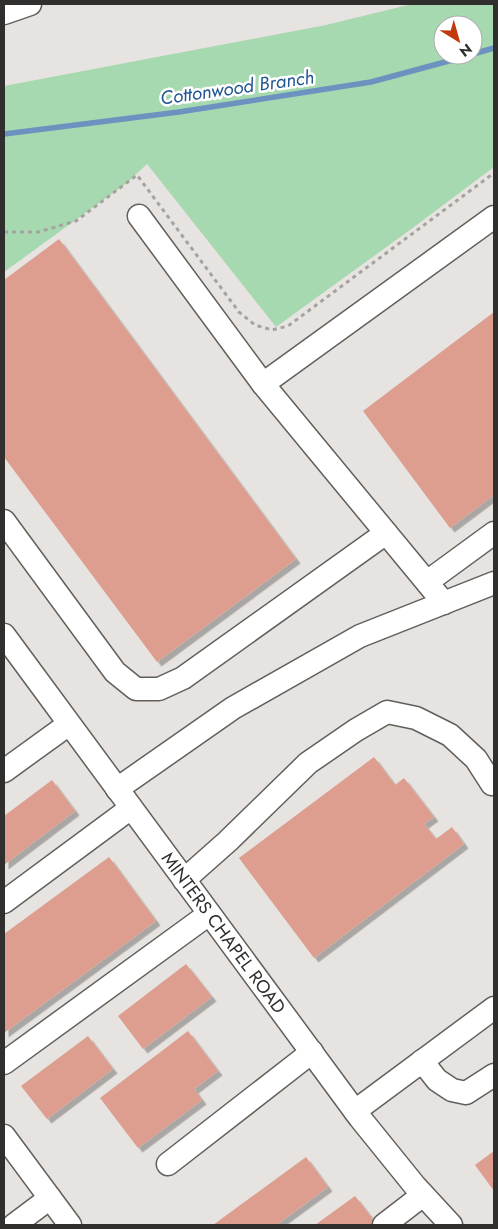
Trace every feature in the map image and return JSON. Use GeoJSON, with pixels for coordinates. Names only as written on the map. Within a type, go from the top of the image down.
{"type":"FeatureCollection","features":[{"type":"Feature","properties":{"kind":"street"},"geometry":{"type":"LineString","coordinates":[[4,12],[30,4]]}},
{"type":"Feature","properties":{"kind":"street"},"geometry":{"type":"LineString","coordinates":[[139,216],[263,384],[444,603]]}},
{"type":"Feature","properties":{"kind":"street"},"geometry":{"type":"LineString","coordinates":[[263,384],[494,217]]}},
{"type":"Feature","properties":{"kind":"street"},"geometry":{"type":"LineString","coordinates":[[4,521],[115,672],[136,689],[159,689],[183,678],[386,533]]}},
{"type":"Feature","properties":{"kind":"street"},"geometry":{"type":"LineString","coordinates":[[427,582],[494,533]]}},
{"type":"Feature","properties":{"kind":"street"},"geometry":{"type":"LineString","coordinates":[[117,789],[234,708],[360,636],[494,583]]}},
{"type":"Feature","properties":{"kind":"street","name":"MINTERS CHAPEL ROAD"},"geometry":{"type":"LineString","coordinates":[[4,637],[355,1111],[423,1195],[450,1225]]}},
{"type":"Feature","properties":{"kind":"street"},"geometry":{"type":"LineString","coordinates":[[184,880],[228,841],[308,763],[356,730],[388,712],[416,718],[450,735],[476,759],[492,784]]}},
{"type":"Feature","properties":{"kind":"street"},"geometry":{"type":"LineString","coordinates":[[4,771],[69,724]]}},
{"type":"Feature","properties":{"kind":"street"},"geometry":{"type":"LineString","coordinates":[[4,902],[132,808]]}},
{"type":"Feature","properties":{"kind":"street"},"geometry":{"type":"LineString","coordinates":[[4,1063],[209,914]]}},
{"type":"Feature","properties":{"kind":"street"},"geometry":{"type":"LineString","coordinates":[[355,1111],[494,1008]]}},
{"type":"Feature","properties":{"kind":"street"},"geometry":{"type":"LineString","coordinates":[[168,1164],[312,1052]]}},
{"type":"Feature","properties":{"kind":"street"},"geometry":{"type":"LineString","coordinates":[[422,1061],[438,1080],[452,1090],[466,1093],[494,1075]]}},
{"type":"Feature","properties":{"kind":"street"},"geometry":{"type":"LineString","coordinates":[[4,1136],[70,1225]]}},
{"type":"Feature","properties":{"kind":"street"},"geometry":{"type":"LineString","coordinates":[[384,1225],[423,1195]]}},
{"type":"Feature","properties":{"kind":"street"},"geometry":{"type":"LineString","coordinates":[[14,1225],[50,1198]]}},
{"type":"Feature","properties":{"kind":"path"},"geometry":{"type":"LineString","coordinates":[[4,232],[38,232],[76,222],[137,175],[238,312],[255,325],[272,330],[288,326],[494,173]]}},
{"type":"Feature","properties":{"kind":"green space"},"geometry":{"type":"Polygon","coordinates":[[[412,4],[494,4],[494,167],[276,327],[147,164],[128,182],[4,272],[4,86],[326,25],[412,4]]]}},
{"type":"Feature","properties":{"kind":"building"},"geometry":{"type":"Polygon","coordinates":[[[59,239],[296,559],[157,662],[4,457],[4,280],[59,239]]]}},
{"type":"Feature","properties":{"kind":"building"},"geometry":{"type":"Polygon","coordinates":[[[494,312],[494,495],[450,528],[363,411],[494,312]]]}},
{"type":"Feature","properties":{"kind":"building"},"geometry":{"type":"Polygon","coordinates":[[[374,757],[395,785],[404,778],[434,817],[424,824],[436,839],[452,827],[464,844],[314,958],[239,858],[374,757]]]}},
{"type":"Feature","properties":{"kind":"building"},"geometry":{"type":"Polygon","coordinates":[[[52,780],[75,811],[4,865],[4,816],[52,780]]]}},
{"type":"Feature","properties":{"kind":"building"},"geometry":{"type":"Polygon","coordinates":[[[109,857],[156,921],[4,1033],[4,934],[109,857]]]}},
{"type":"Feature","properties":{"kind":"building"},"geometry":{"type":"Polygon","coordinates":[[[186,964],[212,997],[143,1049],[118,1016],[186,964]]]}},
{"type":"Feature","properties":{"kind":"building"},"geometry":{"type":"Polygon","coordinates":[[[188,1031],[218,1071],[194,1089],[202,1100],[138,1148],[100,1098],[188,1031]]]}},
{"type":"Feature","properties":{"kind":"building"},"geometry":{"type":"Polygon","coordinates":[[[88,1036],[113,1069],[47,1119],[21,1086],[88,1036]]]}},
{"type":"Feature","properties":{"kind":"building"},"geometry":{"type":"Polygon","coordinates":[[[494,1151],[494,1191],[475,1165],[494,1151]]]}},
{"type":"Feature","properties":{"kind":"building"},"geometry":{"type":"Polygon","coordinates":[[[306,1157],[328,1187],[279,1223],[280,1225],[213,1225],[306,1157]]]}},
{"type":"Feature","properties":{"kind":"building"},"geometry":{"type":"Polygon","coordinates":[[[355,1196],[375,1222],[371,1225],[315,1225],[355,1196]]]}},
{"type":"Feature","properties":{"kind":"waterway","name":"Cottonwood Branch"},"geometry":{"type":"LineString","coordinates":[[483,51],[494,48]]}},
{"type":"Feature","properties":{"kind":"waterway","name":"Cottonwood Branch"},"geometry":{"type":"LineString","coordinates":[[4,134],[179,112],[371,82],[434,65]]}}]}
